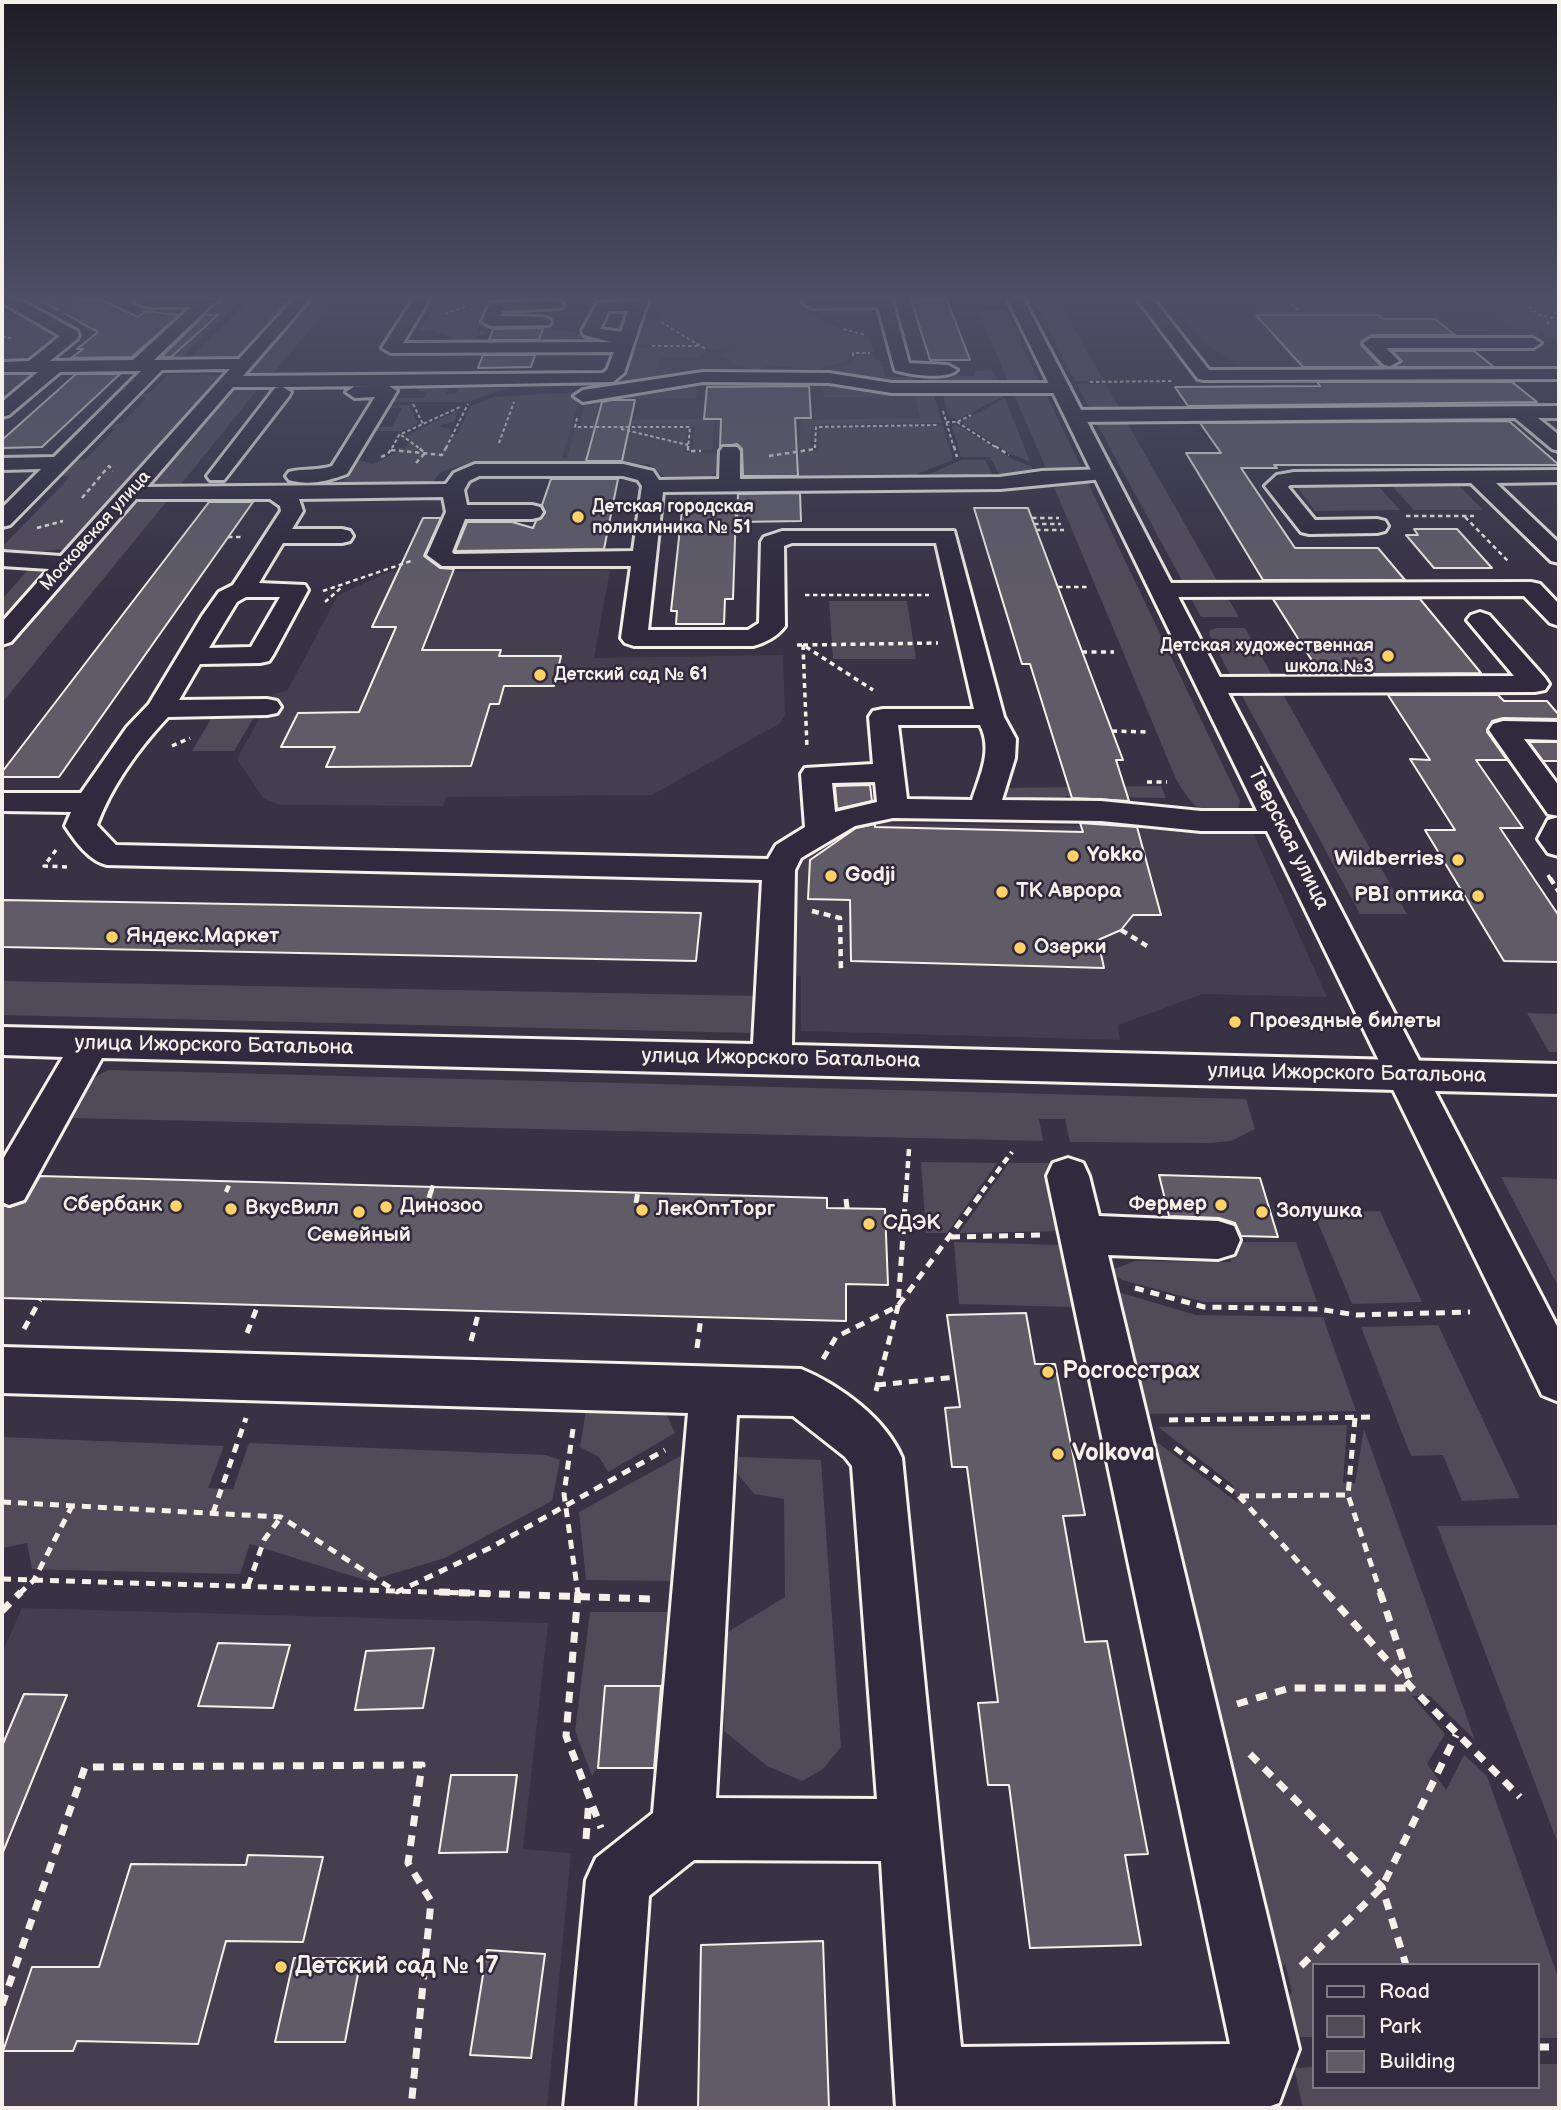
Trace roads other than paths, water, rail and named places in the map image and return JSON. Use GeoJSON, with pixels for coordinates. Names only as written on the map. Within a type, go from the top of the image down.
{"type":"FeatureCollection","features":[{"type":"Feature","properties":{"kind":"street"},"geometry":{"type":"LineString","coordinates":[[2,411],[17,398]]}},
{"type":"Feature","properties":{"kind":"street"},"geometry":{"type":"LineString","coordinates":[[2,520],[117,398]]}},
{"type":"Feature","properties":{"kind":"street","name":"Московская улица"},"geometry":{"type":"LineString","coordinates":[[2,637],[213,398]]}},
{"type":"Feature","properties":{"kind":"street"},"geometry":{"type":"LineString","coordinates":[[212,484],[277,398]]}},
{"type":"Feature","properties":{"kind":"street"},"geometry":{"type":"LineString","coordinates":[[130,493],[212,484],[318,482],[340,470],[384,398]]}},
{"type":"Feature","properties":{"kind":"street"},"geometry":{"type":"LineString","coordinates":[[581,405],[605,398]]}},
{"type":"Feature","properties":{"kind":"street","name":"Тверская улица"},"geometry":{"type":"LineString","coordinates":[[1074,398],[1075,416],[1559,1379]]}},
{"type":"Feature","properties":{"kind":"street"},"geometry":{"type":"LineString","coordinates":[[1519,412],[1559,445]]}},
{"type":"Feature","properties":{"kind":"street"},"geometry":{"type":"LineString","coordinates":[[1075,416],[1559,412]]}},
{"type":"Feature","properties":{"kind":"street"},"geometry":{"type":"LineString","coordinates":[[729,486],[730,454]]}},
{"type":"Feature","properties":{"kind":"street"},"geometry":{"type":"LineString","coordinates":[[2,464],[57,463]]}},
{"type":"Feature","properties":{"kind":"street"},"geometry":{"type":"LineString","coordinates":[[642,557],[450,561],[439,555],[461,477],[475,470],[623,470],[646,475],[653,486],[642,557],[634,638],[753,638],[772,626],[772,542],[798,536],[946,536],[990,717],[1002,739],[985,809]]}},
{"type":"Feature","properties":{"kind":"street"},"geometry":{"type":"LineString","coordinates":[[653,486],[1030,481],[1042,477],[1104,473]]}},
{"type":"Feature","properties":{"kind":"street"},"geometry":{"type":"LineString","coordinates":[[1377,526],[1309,527],[1276,486],[1279,482],[1294,478],[1559,476]]}},
{"type":"Feature","properties":{"kind":"street"},"geometry":{"type":"LineString","coordinates":[[1477,477],[1559,556]]}},
{"type":"Feature","properties":{"kind":"street"},"geometry":{"type":"LineString","coordinates":[[212,484],[275,493],[455,501],[532,512]]}},
{"type":"Feature","properties":{"kind":"street"},"geometry":{"type":"LineString","coordinates":[[2,487],[35,486]]}},
{"type":"Feature","properties":{"kind":"street"},"geometry":{"type":"LineString","coordinates":[[242,590],[292,511],[291,503],[275,493]]}},
{"type":"Feature","properties":{"kind":"street"},"geometry":{"type":"LineString","coordinates":[[276,536],[342,536]]}},
{"type":"Feature","properties":{"kind":"street"},"geometry":{"type":"LineString","coordinates":[[2,559],[67,564]]}},
{"type":"Feature","properties":{"kind":"street"},"geometry":{"type":"LineString","coordinates":[[1163,590],[1559,587]]}},
{"type":"Feature","properties":{"kind":"street"},"geometry":{"type":"LineString","coordinates":[[1531,589],[1559,618]]}},
{"type":"Feature","properties":{"kind":"street"},"geometry":{"type":"LineString","coordinates":[[192,656],[260,655],[296,590],[242,590],[228,597],[192,656],[160,709],[137,733],[90,803],[81,826],[107,855],[779,870]]}},
{"type":"Feature","properties":{"kind":"street"},"geometry":{"type":"LineString","coordinates":[[1211,685],[1535,684],[1480,620]]}},
{"type":"Feature","properties":{"kind":"street"},"geometry":{"type":"LineString","coordinates":[[160,709],[267,707]]}},
{"type":"Feature","properties":{"kind":"street"},"geometry":{"type":"LineString","coordinates":[[893,808],[883,717],[990,717]]}},
{"type":"Feature","properties":{"kind":"street"},"geometry":{"type":"LineString","coordinates":[[1559,731],[1503,730],[1559,807]]}},
{"type":"Feature","properties":{"kind":"street"},"geometry":{"type":"LineString","coordinates":[[821,832],[816,774],[889,772]]}},
{"type":"Feature","properties":{"kind":"street"},"geometry":{"type":"LineString","coordinates":[[2,802],[90,803]]}},
{"type":"Feature","properties":{"kind":"street"},"geometry":{"type":"LineString","coordinates":[[772,1059],[779,870],[787,852],[845,819],[893,808],[1101,811],[1201,821],[1279,821]]}},
{"type":"Feature","properties":{"kind":"street"},"geometry":{"type":"LineString","coordinates":[[1559,827],[1554,839],[1559,846]]}},
{"type":"Feature","properties":{"kind":"street","name":"улица Ижорского Батальона"},"geometry":{"type":"LineString","coordinates":[[2,1041],[1559,1079]]}},
{"type":"Feature","properties":{"kind":"street"},"geometry":{"type":"LineString","coordinates":[[9,1187],[91,1043]]}},
{"type":"Feature","properties":{"kind":"street"},"geometry":{"type":"LineString","coordinates":[[12,1351],[578,1387],[801,1393],[863,1439],[877,1458],[911,1830],[930,2095],[1254,2078],[1265,2049],[1192,1719],[1132,1420],[1086,1255],[1068,1176]]}},
{"type":"Feature","properties":{"kind":"street"},"geometry":{"type":"LineString","coordinates":[[1086,1255],[1218,1240]]}},
{"type":"Feature","properties":{"kind":"street"},"geometry":{"type":"LineString","coordinates":[[683,1829],[700,1600],[708,1390]]}},
{"type":"Feature","properties":{"kind":"street"},"geometry":{"type":"LineString","coordinates":[[599,2108],[618,1880],[683,1829],[911,1830]]}},
{"type":"Feature","properties":{"kind":"place","name":"Детская городская поликлиника № 51"},"geometry":{"type":"Point","coordinates":[578,517]}},
{"type":"Feature","properties":{"kind":"place","name":"Детская художественная школа №3"},"geometry":{"type":"Point","coordinates":[1388,656]}},
{"type":"Feature","properties":{"kind":"place","name":"Детский сад № 61"},"geometry":{"type":"Point","coordinates":[540,675]}},
{"type":"Feature","properties":{"kind":"place","name":"Yokko"},"geometry":{"type":"Point","coordinates":[1073,856]}},
{"type":"Feature","properties":{"kind":"place","name":"Wildberries"},"geometry":{"type":"Point","coordinates":[1458,860]}},
{"type":"Feature","properties":{"kind":"place","name":"Godji"},"geometry":{"type":"Point","coordinates":[831,876]}},
{"type":"Feature","properties":{"kind":"place","name":"ТК Аврора"},"geometry":{"type":"Point","coordinates":[1002,892]}},
{"type":"Feature","properties":{"kind":"place","name":"PBI оптика"},"geometry":{"type":"Point","coordinates":[1478,896]}},
{"type":"Feature","properties":{"kind":"place","name":"Яндекс.Маркет"},"geometry":{"type":"Point","coordinates":[112,937]}},
{"type":"Feature","properties":{"kind":"place","name":"Озерки"},"geometry":{"type":"Point","coordinates":[1020,948]}},
{"type":"Feature","properties":{"kind":"place","name":"Проездные билеты"},"geometry":{"type":"Point","coordinates":[1235,1022]}},
{"type":"Feature","properties":{"kind":"place","name":"Фермер"},"geometry":{"type":"Point","coordinates":[1221,1205]}},
{"type":"Feature","properties":{"kind":"place","name":"Сбербанк"},"geometry":{"type":"Point","coordinates":[176,1206]}},
{"type":"Feature","properties":{"kind":"place","name":"Динозоо"},"geometry":{"type":"Point","coordinates":[386,1207]}},
{"type":"Feature","properties":{"kind":"place","name":"ВкусВилл"},"geometry":{"type":"Point","coordinates":[231,1209]}},
{"type":"Feature","properties":{"kind":"place","name":"ЛекОптТорг"},"geometry":{"type":"Point","coordinates":[642,1210]}},
{"type":"Feature","properties":{"kind":"place","name":"Семейный"},"geometry":{"type":"Point","coordinates":[359,1212]}},
{"type":"Feature","properties":{"kind":"place","name":"Золушка"},"geometry":{"type":"Point","coordinates":[1262,1212]}},
{"type":"Feature","properties":{"kind":"place","name":"СДЭК"},"geometry":{"type":"Point","coordinates":[869,1224]}},
{"type":"Feature","properties":{"kind":"place","name":"Росгосстрах"},"geometry":{"type":"Point","coordinates":[1048,1372]}},
{"type":"Feature","properties":{"kind":"place","name":"Volkova"},"geometry":{"type":"Point","coordinates":[1058,1454]}},
{"type":"Feature","properties":{"kind":"place","name":"Детский сад № 17"},"geometry":{"type":"Point","coordinates":[281,1967]}}]}
